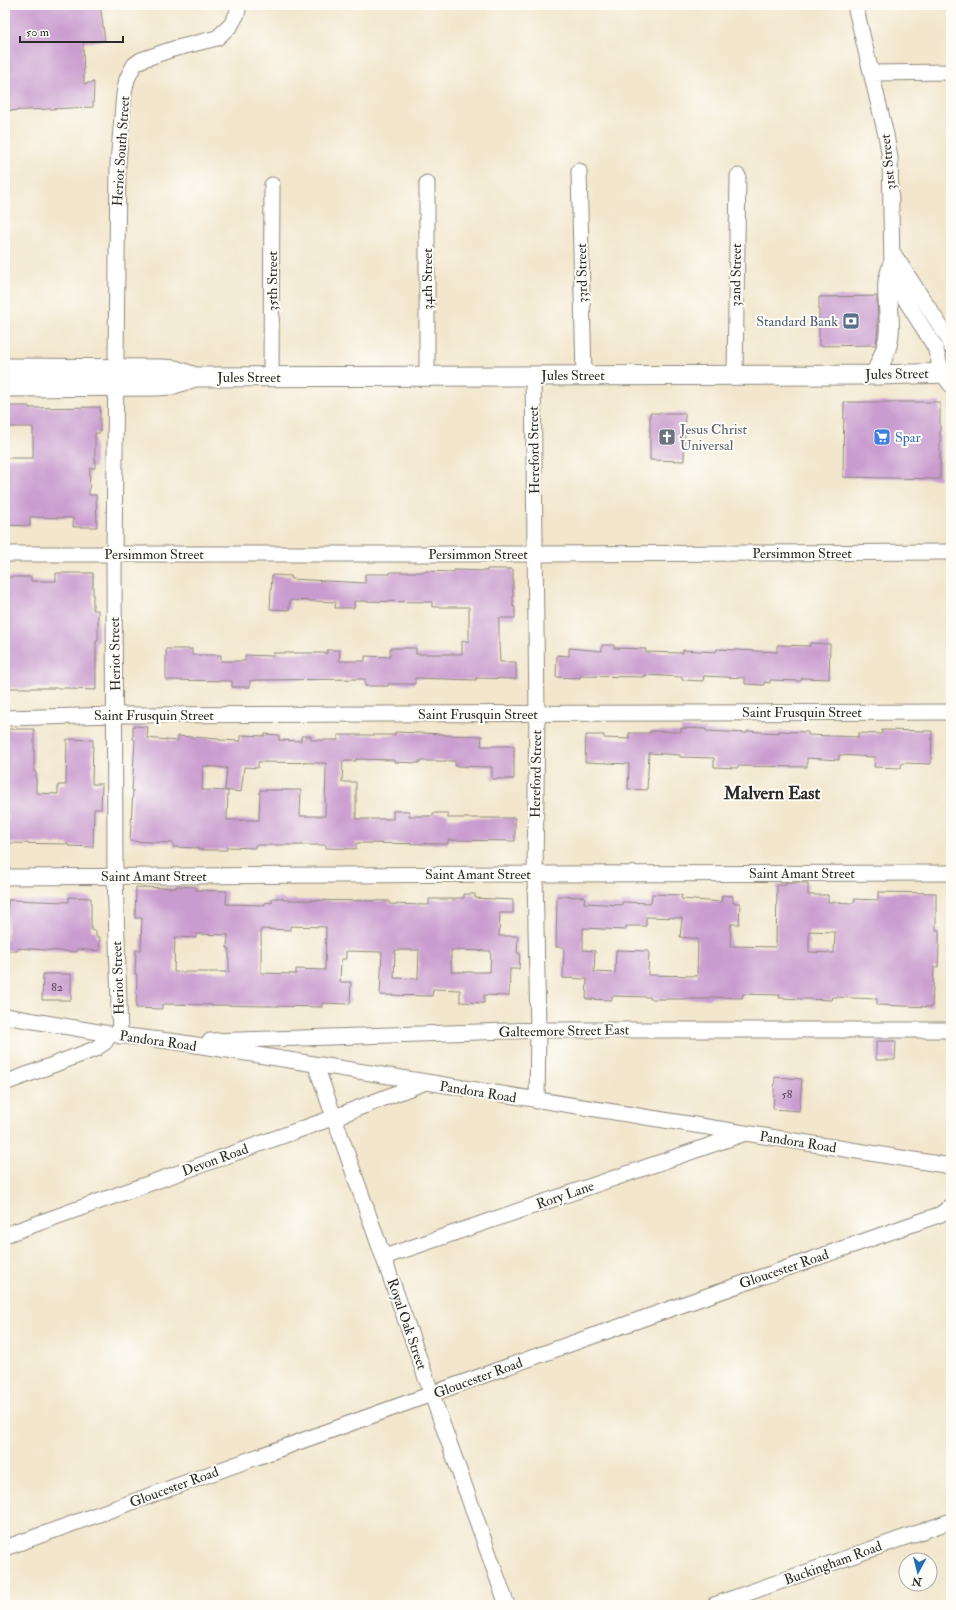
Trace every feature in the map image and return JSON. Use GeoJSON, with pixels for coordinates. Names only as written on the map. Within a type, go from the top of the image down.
{"type":"FeatureCollection","features":[{"type":"Feature","properties":{"kind":"main road"},"geometry":{"type":"LineString","coordinates":[[875,375],[885,351],[889,335],[890,319],[888,284],[892,259]]}},
{"type":"Feature","properties":{"kind":"main road","name":"Jules Street"},"geometry":{"type":"LineString","coordinates":[[5,368],[116,368],[176,370],[196,377]]}},
{"type":"Feature","properties":{"kind":"main road","name":"Jules Street"},"geometry":{"type":"LineString","coordinates":[[5,387],[158,386],[171,385],[196,377],[735,374],[948,377]]}},
{"type":"Feature","properties":{"kind":"street","name":"Heriot South Street"},"geometry":{"type":"LineString","coordinates":[[116,368],[118,163],[127,79],[134,65],[141,60],[173,49],[217,38],[231,25],[239,5]]}},
{"type":"Feature","properties":{"kind":"street","name":"31st Street"},"geometry":{"type":"LineString","coordinates":[[855,5],[886,135],[890,158],[892,259],[895,279],[900,291],[935,347],[948,377]]}},
{"type":"Feature","properties":{"kind":"street"},"geometry":{"type":"LineString","coordinates":[[871,73],[951,72]]}},
{"type":"Feature","properties":{"kind":"street","name":"33rd Street"},"geometry":{"type":"LineString","coordinates":[[579,171],[584,375]]}},
{"type":"Feature","properties":{"kind":"street","name":"32nd Street"},"geometry":{"type":"LineString","coordinates":[[735,374],[738,176]]}},
{"type":"Feature","properties":{"kind":"street","name":"34th Street"},"geometry":{"type":"LineString","coordinates":[[427,183],[427,375]]}},
{"type":"Feature","properties":{"kind":"street","name":"35th Street"},"geometry":{"type":"LineString","coordinates":[[271,377],[272,185]]}},
{"type":"Feature","properties":{"kind":"street"},"geometry":{"type":"LineString","coordinates":[[892,259],[937,321],[951,347]]}},
{"type":"Feature","properties":{"kind":"street","name":"Heriot Street"},"geometry":{"type":"LineString","coordinates":[[115,1035],[116,715],[114,553],[116,368]]}},
{"type":"Feature","properties":{"kind":"street","name":"Hereford Street"},"geometry":{"type":"LineString","coordinates":[[533,375],[537,713],[535,874],[538,1030],[537,1101]]}},
{"type":"Feature","properties":{"kind":"street","name":"Persimmon Street"},"geometry":{"type":"LineString","coordinates":[[5,554],[951,552]]}},
{"type":"Feature","properties":{"kind":"street","name":"Saint Frusquin Street"},"geometry":{"type":"LineString","coordinates":[[5,718],[116,715],[951,712]]}},
{"type":"Feature","properties":{"kind":"street","name":"Saint Amant Street"},"geometry":{"type":"LineString","coordinates":[[5,877],[951,873]]}},
{"type":"Feature","properties":{"kind":"street","name":"Pandora Road"},"geometry":{"type":"LineString","coordinates":[[5,1016],[115,1035],[177,1042],[316,1066],[951,1166]]}},
{"type":"Feature","properties":{"kind":"street","name":"Galteemore Street East"},"geometry":{"type":"LineString","coordinates":[[177,1042],[538,1030],[951,1030]]}},
{"type":"Feature","properties":{"kind":"street"},"geometry":{"type":"LineString","coordinates":[[5,1083],[95,1049],[115,1035]]}},
{"type":"Feature","properties":{"kind":"street","name":"Royal Oak Street"},"geometry":{"type":"LineString","coordinates":[[316,1066],[507,1605]]}},
{"type":"Feature","properties":{"kind":"street","name":"Devon Road"},"geometry":{"type":"LineString","coordinates":[[5,1235],[335,1117],[424,1083]]}},
{"type":"Feature","properties":{"kind":"street","name":"Rory Lane"},"geometry":{"type":"LineString","coordinates":[[384,1257],[746,1133]]}},
{"type":"Feature","properties":{"kind":"street","name":"Gloucester Road"},"geometry":{"type":"LineString","coordinates":[[5,1548],[933,1217],[941,1214],[951,1206]]}},
{"type":"Feature","properties":{"kind":"street","name":"Buckingham Road"},"geometry":{"type":"LineString","coordinates":[[714,1605],[951,1521]]}},
{"type":"Feature","properties":{"kind":"building"},"geometry":{"type":"Polygon","coordinates":[[[5,5],[100,5],[105,40],[83,43],[84,84],[94,82],[93,107],[5,111],[5,5]]]}},
{"type":"Feature","properties":{"kind":"building","name":"Standard Bank"},"geometry":{"type":"Polygon","coordinates":[[[877,296],[878,327],[876,345],[819,346],[819,297],[877,296]]]}},
{"type":"Feature","properties":{"kind":"building"},"geometry":{"type":"Polygon","coordinates":[[[844,402],[940,402],[940,479],[843,477],[844,402]]]}},
{"type":"Feature","properties":{"kind":"building"},"geometry":{"type":"Polygon","coordinates":[[[5,406],[29,406],[29,408],[100,407],[100,433],[95,433],[95,468],[90,468],[89,495],[96,495],[97,527],[73,527],[73,518],[30,517],[30,526],[5,525],[5,458],[33,458],[33,427],[5,427],[5,406]]]}},
{"type":"Feature","properties":{"kind":"building","name":"Jesus Christ Universal"},"geometry":{"type":"Polygon","coordinates":[[[650,413],[685,413],[684,461],[650,460],[650,413]]]}},
{"type":"Feature","properties":{"kind":"building"},"geometry":{"type":"Polygon","coordinates":[[[487,569],[513,569],[513,607],[515,607],[515,618],[499,618],[499,644],[500,662],[516,662],[516,679],[476,678],[476,680],[415,678],[415,684],[388,684],[388,686],[365,686],[365,679],[258,680],[250,681],[250,687],[232,687],[232,681],[166,680],[166,649],[192,649],[192,655],[221,655],[221,661],[245,661],[245,655],[273,656],[273,653],[327,653],[327,650],[340,650],[339,661],[365,661],[365,656],[390,657],[390,648],[416,648],[416,654],[462,654],[462,641],[469,641],[469,607],[432,607],[432,602],[354,601],[354,608],[335,608],[336,602],[290,600],[289,610],[270,609],[272,575],[291,576],[291,579],[365,583],[365,574],[390,574],[390,572],[425,571],[454,572],[454,570],[487,571],[487,569]]]}},
{"type":"Feature","properties":{"kind":"building"},"geometry":{"type":"Polygon","coordinates":[[[56,573],[93,573],[93,610],[98,610],[98,641],[96,641],[96,690],[70,688],[5,688],[5,577],[31,577],[31,581],[56,581],[56,573]]]}},
{"type":"Feature","properties":{"kind":"building"},"geometry":{"type":"Polygon","coordinates":[[[810,643],[830,644],[829,679],[802,678],[801,681],[770,680],[770,683],[764,682],[764,685],[745,684],[745,678],[704,676],[703,681],[682,680],[682,677],[645,675],[645,677],[556,677],[557,655],[569,656],[569,648],[602,651],[602,645],[614,645],[614,648],[646,649],[645,652],[683,653],[683,650],[716,652],[717,649],[777,652],[777,645],[810,646],[810,643]]]}},
{"type":"Feature","properties":{"kind":"building"},"geometry":{"type":"Polygon","coordinates":[[[133,726],[148,727],[147,738],[178,741],[178,736],[241,741],[241,735],[265,736],[265,734],[279,735],[279,740],[301,741],[301,736],[311,736],[311,740],[338,740],[338,735],[395,735],[395,732],[482,736],[481,746],[514,746],[514,779],[492,779],[492,767],[455,766],[455,761],[419,761],[419,763],[394,762],[394,760],[356,759],[356,761],[343,761],[342,782],[356,782],[356,819],[393,819],[393,811],[409,811],[409,816],[433,816],[433,813],[448,813],[448,818],[515,818],[515,841],[448,840],[448,844],[356,843],[356,849],[326,848],[326,845],[255,845],[255,848],[227,847],[227,850],[198,850],[198,848],[173,847],[173,843],[130,841],[135,740],[133,739],[133,726]],[[258,762],[258,768],[244,767],[241,792],[225,790],[227,768],[203,766],[202,790],[228,791],[227,820],[259,820],[260,790],[301,790],[300,816],[325,816],[326,763],[258,762]]]}},
{"type":"Feature","properties":{"kind":"building"},"geometry":{"type":"Polygon","coordinates":[[[681,728],[747,733],[747,731],[779,733],[779,731],[808,732],[808,735],[858,737],[858,733],[882,734],[882,730],[932,731],[931,764],[902,763],[901,768],[874,767],[875,757],[839,755],[839,760],[807,758],[807,767],[738,766],[737,768],[714,767],[714,758],[680,757],[680,755],[649,753],[647,790],[628,789],[629,764],[585,762],[586,735],[604,735],[604,738],[629,739],[629,733],[650,733],[650,731],[681,732],[681,728]]]}},
{"type":"Feature","properties":{"kind":"building"},"geometry":{"type":"Polygon","coordinates":[[[5,729],[34,729],[34,772],[36,772],[36,793],[58,794],[58,785],[66,785],[67,739],[93,740],[92,784],[102,784],[101,809],[94,809],[93,847],[68,846],[68,844],[7,843],[8,813],[5,813],[5,729]]]}},
{"type":"Feature","properties":{"kind":"building"},"geometry":{"type":"Polygon","coordinates":[[[786,883],[808,883],[808,895],[828,895],[828,902],[854,903],[854,899],[878,900],[878,892],[936,893],[936,930],[939,930],[939,947],[938,967],[934,967],[932,1007],[877,1005],[877,999],[832,997],[831,1000],[779,998],[780,995],[743,994],[742,998],[710,997],[710,999],[650,999],[650,997],[612,996],[612,1000],[586,999],[587,979],[563,978],[564,947],[556,947],[557,896],[585,897],[584,903],[622,905],[622,902],[651,903],[652,894],[682,895],[681,899],[721,902],[722,895],[733,896],[733,903],[740,903],[739,924],[731,924],[730,946],[776,947],[777,885],[786,885],[786,883]],[[646,917],[646,926],[626,926],[626,930],[583,928],[583,950],[595,951],[594,972],[615,973],[616,950],[649,951],[648,975],[697,976],[698,939],[680,937],[682,918],[646,917]],[[809,931],[809,952],[834,953],[835,932],[809,931]]]}},
{"type":"Feature","properties":{"kind":"building"},"geometry":{"type":"Polygon","coordinates":[[[176,886],[196,887],[196,890],[227,891],[226,904],[265,905],[265,902],[272,903],[272,898],[283,898],[283,900],[389,901],[389,904],[429,905],[429,899],[464,898],[464,894],[475,894],[475,898],[513,900],[513,913],[500,913],[499,936],[518,936],[517,953],[520,953],[519,969],[510,969],[509,996],[484,995],[484,1003],[460,1002],[460,990],[433,989],[432,996],[380,995],[382,952],[346,951],[346,959],[341,959],[340,982],[351,982],[350,1004],[322,1003],[322,1007],[162,1004],[162,1009],[136,1008],[136,950],[141,950],[142,918],[135,918],[136,887],[176,888],[176,886]],[[290,926],[290,930],[261,929],[261,973],[296,974],[296,969],[325,970],[326,927],[290,926]],[[196,934],[196,938],[175,937],[174,972],[229,972],[229,948],[227,948],[228,935],[196,934]],[[395,950],[394,978],[418,979],[419,950],[395,950]],[[451,950],[451,972],[490,972],[491,951],[451,950]]]}},
{"type":"Feature","properties":{"kind":"building"},"geometry":{"type":"Polygon","coordinates":[[[69,897],[91,898],[91,930],[96,931],[96,937],[100,937],[99,951],[77,949],[76,952],[17,948],[17,951],[5,951],[5,939],[7,939],[8,900],[69,902],[69,897]]]}},
{"type":"Feature","properties":{"kind":"building"},"geometry":{"type":"Polygon","coordinates":[[[43,974],[71,974],[71,1000],[42,1000],[43,974]]]}},
{"type":"Feature","properties":{"kind":"building"},"geometry":{"type":"Polygon","coordinates":[[[876,1041],[896,1041],[895,1060],[876,1060],[876,1041]]]}},
{"type":"Feature","properties":{"kind":"building"},"geometry":{"type":"Polygon","coordinates":[[[775,1077],[802,1079],[799,1111],[773,1109],[775,1077]]]}},
{"type":"Feature","properties":{"kind":"place","name":"Standard Bank"},"geometry":{"type":"Point","coordinates":[851,321]}},
{"type":"Feature","properties":{"kind":"place","name":"Jesus Christ Universal"},"geometry":{"type":"Point","coordinates":[667,437]}},
{"type":"Feature","properties":{"kind":"place","name":"Spar"},"geometry":{"type":"Point","coordinates":[882,437]}},
{"type":"Feature","properties":{"kind":"district","name":"Malvern East"},"geometry":{"type":"Point","coordinates":[772,793]}}]}
